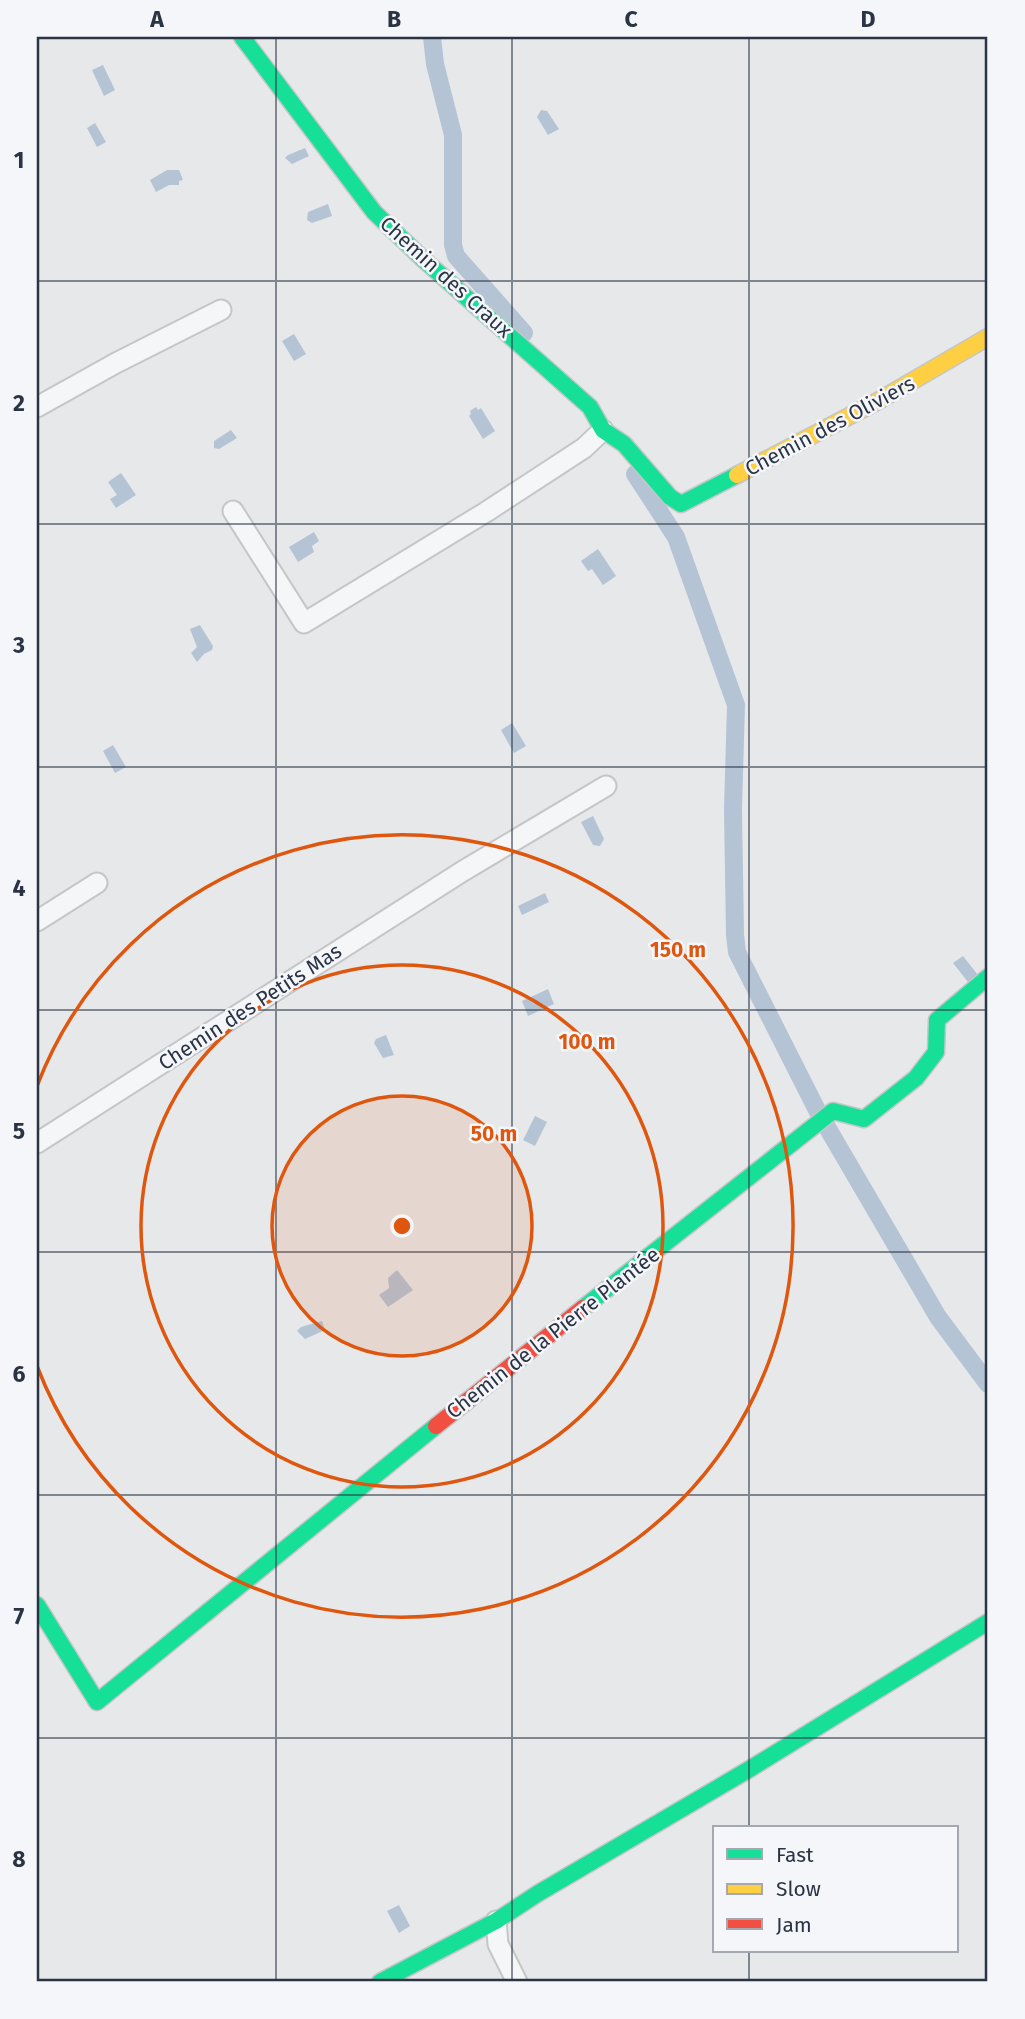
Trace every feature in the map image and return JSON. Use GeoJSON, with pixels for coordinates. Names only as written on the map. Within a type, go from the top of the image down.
{"type":"FeatureCollection","features":[{"type":"Feature","properties":{"kind":"street","name":"Chemin des Craux"},"geometry":{"type":"LineString","coordinates":[[242,37],[374,212],[424,260],[590,407],[603,430],[624,444],[670,497]]}},
{"type":"Feature","properties":{"kind":"street"},"geometry":{"type":"LineString","coordinates":[[37,407],[221,310]]}},
{"type":"Feature","properties":{"kind":"street","name":"Chemin des Oliviers"},"geometry":{"type":"LineString","coordinates":[[670,497],[681,504],[719,485],[878,401],[988,337]]}},
{"type":"Feature","properties":{"kind":"street"},"geometry":{"type":"LineString","coordinates":[[233,511],[304,623],[498,504],[584,448],[603,430]]}},
{"type":"Feature","properties":{"kind":"street","name":"Chemin des Petits Mas"},"geometry":{"type":"LineString","coordinates":[[37,1143],[463,870],[606,786]]}},
{"type":"Feature","properties":{"kind":"street"},"geometry":{"type":"LineString","coordinates":[[37,921],[97,883]]}},
{"type":"Feature","properties":{"kind":"street","name":"Chemin de la Pierre Plantée"},"geometry":{"type":"LineString","coordinates":[[37,1605],[97,1702],[525,1354],[833,1111],[864,1119],[916,1078],[936,1052],[937,1020],[988,977]]}},
{"type":"Feature","properties":{"kind":"street"},"geometry":{"type":"LineString","coordinates":[[380,1982],[496,1921],[537,1894],[759,1764],[988,1622]]}},
{"type":"Feature","properties":{"kind":"street"},"geometry":{"type":"LineString","coordinates":[[496,1921],[498,1944],[517,1982]]}},
{"type":"Feature","properties":{"kind":"water"},"geometry":{"type":"Polygon","coordinates":[[[103,65],[115,90],[104,96],[92,70],[103,65]]]}},
{"type":"Feature","properties":{"kind":"water"},"geometry":{"type":"Polygon","coordinates":[[[541,110],[547,111],[559,129],[548,135],[537,117],[541,110]]]}},
{"type":"Feature","properties":{"kind":"water"},"geometry":{"type":"Polygon","coordinates":[[[95,123],[106,142],[97,147],[87,128],[95,123]]]}},
{"type":"Feature","properties":{"kind":"water"},"geometry":{"type":"Polygon","coordinates":[[[305,148],[309,156],[292,164],[285,158],[288,155],[305,148]]]}},
{"type":"Feature","properties":{"kind":"water"},"geometry":{"type":"Polygon","coordinates":[[[167,170],[179,170],[183,180],[179,181],[179,185],[169,185],[156,192],[150,180],[167,170]]]}},
{"type":"Feature","properties":{"kind":"water"},"geometry":{"type":"Polygon","coordinates":[[[328,204],[332,216],[312,223],[307,220],[308,212],[328,204]]]}},
{"type":"Feature","properties":{"kind":"water"},"geometry":{"type":"Polygon","coordinates":[[[294,334],[306,354],[294,361],[282,341],[294,334]]]}},
{"type":"Feature","properties":{"kind":"water"},"geometry":{"type":"Polygon","coordinates":[[[476,407],[478,410],[481,408],[495,431],[483,439],[469,416],[470,411],[476,407]]]}},
{"type":"Feature","properties":{"kind":"water"},"geometry":{"type":"Polygon","coordinates":[[[231,430],[237,438],[219,449],[214,448],[214,441],[231,430]]]}},
{"type":"Feature","properties":{"kind":"water"},"geometry":{"type":"Polygon","coordinates":[[[121,473],[136,495],[116,508],[110,499],[117,495],[108,482],[121,473]]]}},
{"type":"Feature","properties":{"kind":"water"},"geometry":{"type":"Polygon","coordinates":[[[314,532],[319,541],[312,546],[314,552],[298,562],[289,547],[314,532]]]}},
{"type":"Feature","properties":{"kind":"water"},"geometry":{"type":"Polygon","coordinates":[[[598,549],[616,576],[603,585],[592,569],[588,571],[581,561],[598,549]]]}},
{"type":"Feature","properties":{"kind":"water"},"geometry":{"type":"Polygon","coordinates":[[[200,625],[213,646],[212,650],[197,662],[191,653],[197,647],[190,629],[200,625]]]}},
{"type":"Feature","properties":{"kind":"water"},"geometry":{"type":"Polygon","coordinates":[[[512,723],[526,746],[514,753],[501,730],[512,723]]]}},
{"type":"Feature","properties":{"kind":"water"},"geometry":{"type":"Polygon","coordinates":[[[113,745],[126,767],[115,773],[103,751],[113,745]]]}},
{"type":"Feature","properties":{"kind":"water"},"geometry":{"type":"Polygon","coordinates":[[[593,816],[604,839],[600,846],[593,845],[581,822],[593,816]]]}},
{"type":"Feature","properties":{"kind":"water"},"geometry":{"type":"Polygon","coordinates":[[[545,893],[549,902],[522,915],[518,906],[545,893]]]}},
{"type":"Feature","properties":{"kind":"water"},"geometry":{"type":"Polygon","coordinates":[[[963,956],[978,975],[968,982],[953,963],[963,956]]]}},
{"type":"Feature","properties":{"kind":"water"},"geometry":{"type":"Polygon","coordinates":[[[548,989],[554,1004],[528,1016],[522,1001],[548,989]]]}},
{"type":"Feature","properties":{"kind":"water"},"geometry":{"type":"Polygon","coordinates":[[[386,1035],[394,1055],[383,1058],[374,1043],[376,1039],[386,1035]]]}},
{"type":"Feature","properties":{"kind":"water"},"geometry":{"type":"Polygon","coordinates":[[[535,1116],[547,1122],[535,1146],[523,1140],[535,1116]]]}},
{"type":"Feature","properties":{"kind":"water"},"geometry":{"type":"Polygon","coordinates":[[[397,1270],[413,1290],[388,1307],[379,1295],[389,1288],[388,1278],[397,1270]]]}},
{"type":"Feature","properties":{"kind":"water"},"geometry":{"type":"Polygon","coordinates":[[[322,1321],[325,1330],[305,1339],[297,1331],[301,1327],[322,1321]]]}},
{"type":"Feature","properties":{"kind":"water"},"geometry":{"type":"Polygon","coordinates":[[[399,1905],[410,1926],[399,1933],[387,1911],[399,1905]]]}},
{"type":"Feature","properties":{"kind":"waterway"},"geometry":{"type":"LineString","coordinates":[[432,37],[435,64],[453,135],[453,245],[456,256],[524,333]]}},
{"type":"Feature","properties":{"kind":"waterway"},"geometry":{"type":"LineString","coordinates":[[635,474],[676,537],[736,705],[733,809],[737,952],[819,1114]]}},
{"type":"Feature","properties":{"kind":"waterway"},"geometry":{"type":"LineString","coordinates":[[824,1122],[938,1317],[988,1384]]}},
{"type":"Feature","properties":{"kind":"traffic: fast"},"geometry":{"type":"LineString","coordinates":[[242,37],[374,212],[424,260],[590,407],[603,430],[624,444],[670,497],[681,504],[737,475]]}},
{"type":"Feature","properties":{"kind":"traffic: fast"},"geometry":{"type":"LineString","coordinates":[[583,1308],[833,1111],[864,1119],[916,1078],[936,1052],[937,1020],[988,977]]}},
{"type":"Feature","properties":{"kind":"traffic: fast"},"geometry":{"type":"LineString","coordinates":[[37,1605],[97,1702],[436,1426]]}},
{"type":"Feature","properties":{"kind":"traffic: fast"},"geometry":{"type":"LineString","coordinates":[[380,1982],[496,1921],[988,1622]]}},
{"type":"Feature","properties":{"kind":"traffic: slow"},"geometry":{"type":"LineString","coordinates":[[737,475],[878,401],[988,337]]}},
{"type":"Feature","properties":{"kind":"traffic: jam"},"geometry":{"type":"LineString","coordinates":[[436,1426],[583,1308]]}}]}
